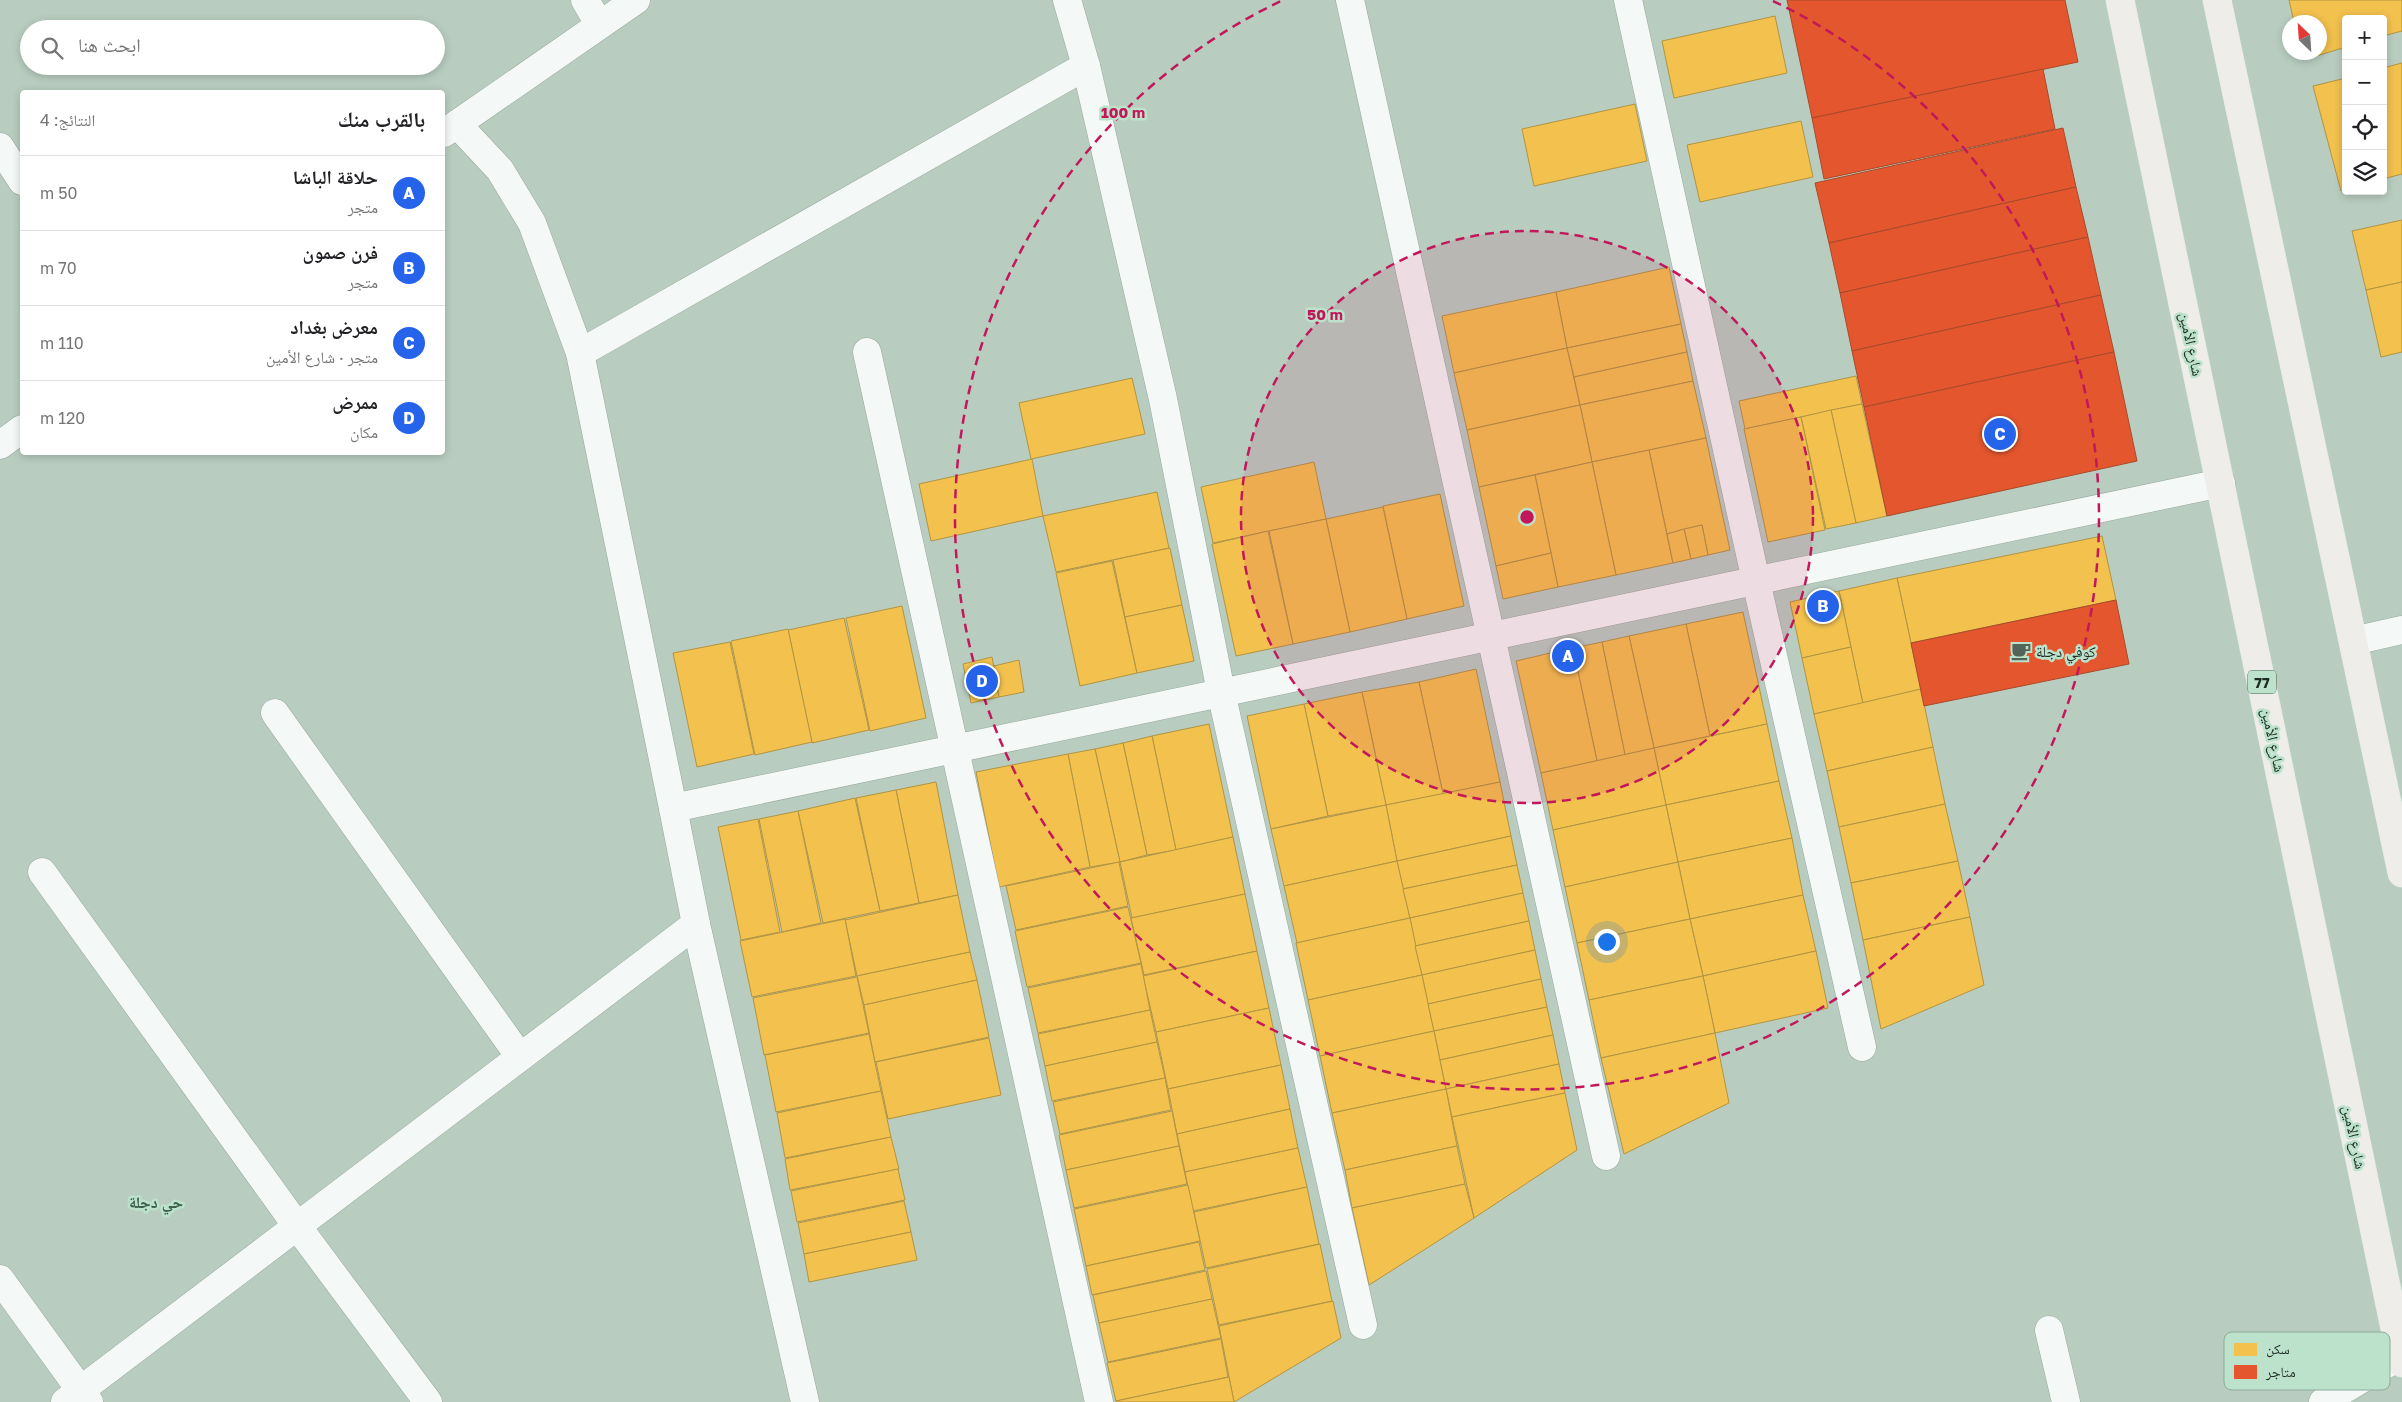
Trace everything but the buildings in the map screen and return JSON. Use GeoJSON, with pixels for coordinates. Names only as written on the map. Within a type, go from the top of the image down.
{"type":"FeatureCollection","features":[{"type":"Feature","properties":{"kind":"main road","name":"شارع الأمين"},"geometry":{"type":"LineString","coordinates":[[2120,0],[2401,1360]]}},
{"type":"Feature","properties":{"kind":"main road"},"geometry":{"type":"LineString","coordinates":[[2217,0],[2402,873]]}},
{"type":"Feature","properties":{"kind":"street"},"geometry":{"type":"LineString","coordinates":[[585,0],[599,24]]}},
{"type":"Feature","properties":{"kind":"street"},"geometry":{"type":"LineString","coordinates":[[636,0],[450,129],[500,170],[532,223],[580,353],[696,924],[805,1402]]}},
{"type":"Feature","properties":{"kind":"street"},"geometry":{"type":"LineString","coordinates":[[1067,0],[1086,66],[1163,399],[1222,692],[1363,1325]]}},
{"type":"Feature","properties":{"kind":"street"},"geometry":{"type":"LineString","coordinates":[[1350,0],[1489,636],[1606,1156]]}},
{"type":"Feature","properties":{"kind":"street"},"geometry":{"type":"LineString","coordinates":[[1628,0],[1756,580],[1862,1047]]}},
{"type":"Feature","properties":{"kind":"street"},"geometry":{"type":"LineString","coordinates":[[580,353],[1086,66]]}},
{"type":"Feature","properties":{"kind":"street"},"geometry":{"type":"LineString","coordinates":[[0,147],[20,178]]}},
{"type":"Feature","properties":{"kind":"street"},"geometry":{"type":"LineString","coordinates":[[867,352],[1099,1402]]}},
{"type":"Feature","properties":{"kind":"street"},"geometry":{"type":"LineString","coordinates":[[0,445],[20,430]]}},
{"type":"Feature","properties":{"kind":"street"},"geometry":{"type":"LineString","coordinates":[[672,808],[2221,483]]}},
{"type":"Feature","properties":{"kind":"street"},"geometry":{"type":"LineString","coordinates":[[2353,641],[2402,630]]}},
{"type":"Feature","properties":{"kind":"street"},"geometry":{"type":"LineString","coordinates":[[275,713],[520,1058]]}},
{"type":"Feature","properties":{"kind":"street"},"geometry":{"type":"LineString","coordinates":[[42,872],[297,1226],[428,1402]]}},
{"type":"Feature","properties":{"kind":"street"},"geometry":{"type":"LineString","coordinates":[[0,1279],[78,1398],[297,1226],[696,924]]}},
{"type":"Feature","properties":{"kind":"street"},"geometry":{"type":"LineString","coordinates":[[2049,1330],[2066,1402]]}},
{"type":"Feature","properties":{"kind":"street"},"geometry":{"type":"LineString","coordinates":[[2323,1402],[2345,1390]]}},
{"type":"Feature","properties":{"kind":"place","name":"معرض بغداد"},"geometry":{"type":"Point","coordinates":[2000,434]}},
{"type":"Feature","properties":{"kind":"place","name":"فرن صمون"},"geometry":{"type":"Point","coordinates":[1823,606]}},
{"type":"Feature","properties":{"kind":"place","name":"كوفي دجلة"},"geometry":{"type":"Point","coordinates":[2021,651]}},
{"type":"Feature","properties":{"kind":"place","name":"حلاقة الباشا"},"geometry":{"type":"Point","coordinates":[1568,656]}},
{"type":"Feature","properties":{"kind":"place","name":"ممرض"},"geometry":{"type":"Point","coordinates":[982,681]}},
{"type":"Feature","properties":{"kind":"district","name":"حي دجلة"},"geometry":{"type":"Point","coordinates":[156,1202]}}]}
